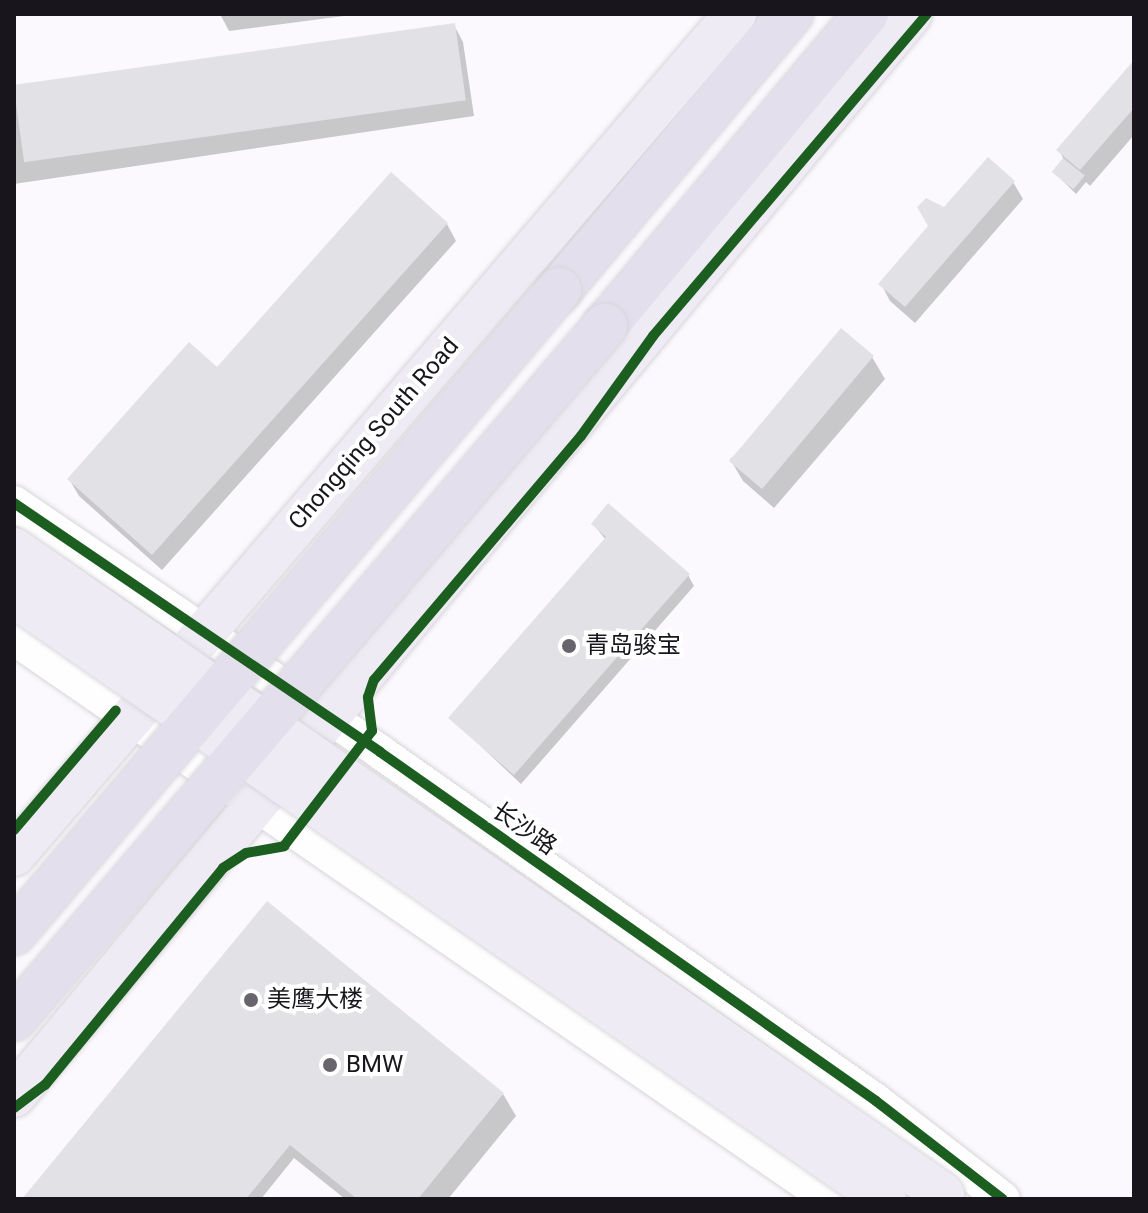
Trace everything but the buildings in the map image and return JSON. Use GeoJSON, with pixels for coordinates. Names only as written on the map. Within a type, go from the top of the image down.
{"type":"FeatureCollection","features":[{"type":"Feature","properties":{"kind":"highway"},"geometry":{"type":"LineString","coordinates":[[14,933],[791,14]]}},
{"type":"Feature","properties":{"kind":"highway"},"geometry":{"type":"LineString","coordinates":[[14,1019],[866,14]]}},
{"type":"Feature","properties":{"kind":"main road","name":"Chongqing South Road"},"geometry":{"type":"LineString","coordinates":[[14,855],[128,718],[735,14]]}},
{"type":"Feature","properties":{"kind":"main road"},"geometry":{"type":"LineString","coordinates":[[14,1096],[911,14]]}},
{"type":"Feature","properties":{"kind":"main road"},"geometry":{"type":"LineString","coordinates":[[14,549],[947,1196]]}},
{"type":"Feature","properties":{"kind":"main road"},"geometry":{"type":"LineString","coordinates":[[14,596],[885,1199]]}},
{"type":"Feature","properties":{"kind":"street","name":"长沙路"},"geometry":{"type":"LineString","coordinates":[[14,503],[327,717],[876,1101],[1003,1199]]}},
{"type":"Feature","properties":{"kind":"street"},"geometry":{"type":"LineString","coordinates":[[14,638],[253,806],[829,1199]]}},
{"type":"Feature","properties":{"kind":"cycle path"},"geometry":{"type":"LineString","coordinates":[[14,1108],[45,1085],[223,868],[246,853],[284,846],[372,731],[368,697],[374,680],[581,436],[653,336],[927,14]]}},
{"type":"Feature","properties":{"kind":"cycle path"},"geometry":{"type":"LineString","coordinates":[[14,503],[380,752],[876,1101],[1003,1199]]}},
{"type":"Feature","properties":{"kind":"cycle path"},"geometry":{"type":"LineString","coordinates":[[14,830],[116,710]]}},
{"type":"Feature","properties":{"kind":"place","name":"青岛骏宝"},"geometry":{"type":"Point","coordinates":[569,646]}},
{"type":"Feature","properties":{"kind":"place","name":"美鹰大楼"},"geometry":{"type":"Point","coordinates":[251,1000]}},
{"type":"Feature","properties":{"kind":"place","name":"BMW"},"geometry":{"type":"Point","coordinates":[330,1065]}}]}
